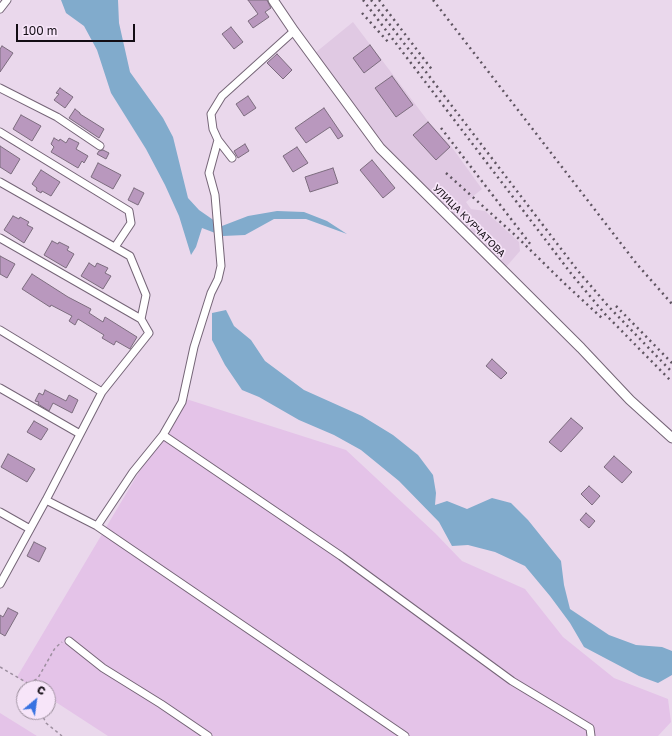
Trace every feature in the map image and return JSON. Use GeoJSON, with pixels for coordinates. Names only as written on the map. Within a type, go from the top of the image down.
{"type":"FeatureCollection","features":[{"type":"Feature","properties":{"kind":"street"},"geometry":{"type":"LineString","coordinates":[[0,9],[7,0]]}},
{"type":"Feature","properties":{"kind":"street","name":"УЛИЦА КУРЧАТОВА"},"geometry":{"type":"LineString","coordinates":[[273,0],[380,148],[581,348],[630,400],[672,438]]}},
{"type":"Feature","properties":{"kind":"street"},"geometry":{"type":"LineString","coordinates":[[232,158],[218,140],[213,128],[211,114],[222,96],[294,31]]}},
{"type":"Feature","properties":{"kind":"street"},"geometry":{"type":"LineString","coordinates":[[0,88],[56,117],[100,146]]}},
{"type":"Feature","properties":{"kind":"street"},"geometry":{"type":"LineString","coordinates":[[0,132],[129,211],[131,223],[115,247]]}},
{"type":"Feature","properties":{"kind":"street"},"geometry":{"type":"LineString","coordinates":[[97,526],[133,472],[163,435],[182,402],[194,347],[211,293],[218,279],[221,266],[215,195],[209,173],[218,140]]}},
{"type":"Feature","properties":{"kind":"street"},"geometry":{"type":"LineString","coordinates":[[0,182],[130,256],[146,295],[141,319]]}},
{"type":"Feature","properties":{"kind":"street"},"geometry":{"type":"LineString","coordinates":[[0,238],[141,319],[149,333],[102,392],[46,500],[0,584]]}},
{"type":"Feature","properties":{"kind":"street"},"geometry":{"type":"LineString","coordinates":[[0,330],[102,392]]}},
{"type":"Feature","properties":{"kind":"street"},"geometry":{"type":"LineString","coordinates":[[0,388],[80,434]]}},
{"type":"Feature","properties":{"kind":"street"},"geometry":{"type":"LineString","coordinates":[[163,435],[341,556],[512,681],[590,728],[591,736]]}},
{"type":"Feature","properties":{"kind":"street"},"geometry":{"type":"LineString","coordinates":[[46,500],[97,526],[405,736]]}},
{"type":"Feature","properties":{"kind":"street"},"geometry":{"type":"LineString","coordinates":[[0,512],[30,529]]}},
{"type":"Feature","properties":{"kind":"street"},"geometry":{"type":"LineString","coordinates":[[69,641],[103,668],[161,704],[208,736]]}},
{"type":"Feature","properties":{"kind":"path"},"geometry":{"type":"LineString","coordinates":[[35,680],[38,678],[55,648],[63,642],[69,641]]}},
{"type":"Feature","properties":{"kind":"path"},"geometry":{"type":"LineString","coordinates":[[0,667],[22,680]]}},
{"type":"Feature","properties":{"kind":"path"},"geometry":{"type":"LineString","coordinates":[[45,720],[46,723],[62,736]]}},
{"type":"Feature","properties":{"kind":"shaded area"},"geometry":{"type":"Polygon","coordinates":[[[353,22],[428,121],[451,146],[482,189],[466,202],[471,209],[485,211],[519,242],[520,251],[506,267],[383,146],[315,53],[353,22]]]}},
{"type":"Feature","properties":{"kind":"shaded area"},"geometry":{"type":"Polygon","coordinates":[[[183,398],[346,450],[435,533],[462,561],[525,589],[563,637],[614,678],[668,699],[671,722],[658,736],[108,736],[56,702],[56,680],[21,680],[17,677],[183,398]]]}},
{"type":"Feature","properties":{"kind":"shaded area"},"geometry":{"type":"Polygon","coordinates":[[[0,713],[37,736],[0,736],[0,713]]]}},
{"type":"Feature","properties":{"kind":"water"},"geometry":{"type":"Polygon","coordinates":[[[61,0],[118,0],[119,23],[130,72],[163,118],[173,137],[188,198],[199,210],[222,226],[248,216],[277,211],[304,212],[327,221],[347,234],[306,219],[274,219],[245,235],[223,236],[202,228],[196,247],[191,255],[179,216],[165,185],[146,149],[111,93],[97,50],[84,26],[66,13],[61,0]]]}},
{"type":"Feature","properties":{"kind":"water"},"geometry":{"type":"Polygon","coordinates":[[[226,310],[234,326],[251,340],[265,361],[304,390],[362,416],[393,435],[418,455],[433,475],[436,493],[435,505],[447,501],[467,509],[492,498],[511,503],[528,520],[561,561],[564,585],[570,609],[609,635],[636,645],[662,647],[672,651],[672,675],[658,683],[639,676],[584,647],[570,623],[525,566],[495,552],[468,545],[452,546],[439,522],[399,481],[361,450],[334,435],[299,420],[259,397],[242,390],[225,365],[212,340],[212,313],[226,310]]]}},
{"type":"Feature","properties":{"kind":"building"},"geometry":{"type":"Polygon","coordinates":[[[248,0],[267,0],[271,8],[265,12],[269,17],[253,28],[248,21],[258,14],[248,0]]]}},
{"type":"Feature","properties":{"kind":"building"},"geometry":{"type":"Polygon","coordinates":[[[231,27],[243,42],[234,49],[222,34],[231,27]]]}},
{"type":"Feature","properties":{"kind":"building"},"geometry":{"type":"Polygon","coordinates":[[[370,45],[381,60],[364,73],[353,58],[370,45]]]}},
{"type":"Feature","properties":{"kind":"building"},"geometry":{"type":"Polygon","coordinates":[[[2,46],[13,53],[0,72],[0,49],[2,46]]]}},
{"type":"Feature","properties":{"kind":"building"},"geometry":{"type":"Polygon","coordinates":[[[277,54],[292,70],[283,79],[267,63],[277,54]]]}},
{"type":"Feature","properties":{"kind":"building"},"geometry":{"type":"Polygon","coordinates":[[[392,76],[413,105],[396,117],[375,88],[392,76]]]}},
{"type":"Feature","properties":{"kind":"building"},"geometry":{"type":"Polygon","coordinates":[[[60,88],[73,97],[65,108],[54,100],[59,94],[56,93],[60,88]]]}},
{"type":"Feature","properties":{"kind":"building"},"geometry":{"type":"Polygon","coordinates":[[[248,96],[256,108],[244,116],[236,104],[248,96]]]}},
{"type":"Feature","properties":{"kind":"building"},"geometry":{"type":"Polygon","coordinates":[[[324,108],[343,136],[338,139],[330,127],[306,143],[295,128],[324,108]]]}},
{"type":"Feature","properties":{"kind":"building"},"geometry":{"type":"Polygon","coordinates":[[[75,109],[80,114],[104,129],[99,138],[69,118],[75,109]]]}},
{"type":"Feature","properties":{"kind":"building"},"geometry":{"type":"Polygon","coordinates":[[[21,115],[41,126],[32,141],[13,129],[21,115]]]}},
{"type":"Feature","properties":{"kind":"building"},"geometry":{"type":"Polygon","coordinates":[[[428,122],[450,147],[436,160],[413,135],[428,122]]]}},
{"type":"Feature","properties":{"kind":"building"},"geometry":{"type":"Polygon","coordinates":[[[54,138],[59,141],[60,139],[66,143],[69,138],[79,143],[76,149],[88,156],[84,163],[82,161],[78,168],[51,152],[54,147],[51,144],[54,138]]]}},
{"type":"Feature","properties":{"kind":"building"},"geometry":{"type":"Polygon","coordinates":[[[245,144],[249,151],[238,158],[234,151],[245,144]]]}},
{"type":"Feature","properties":{"kind":"building"},"geometry":{"type":"Polygon","coordinates":[[[0,146],[20,159],[11,174],[0,167],[0,146]]]}},
{"type":"Feature","properties":{"kind":"building"},"geometry":{"type":"Polygon","coordinates":[[[297,147],[308,163],[293,172],[283,156],[297,147]]]}},
{"type":"Feature","properties":{"kind":"building"},"geometry":{"type":"Polygon","coordinates":[[[103,150],[109,153],[106,159],[97,154],[99,151],[103,150]]]}},
{"type":"Feature","properties":{"kind":"building"},"geometry":{"type":"Polygon","coordinates":[[[372,160],[395,188],[383,198],[360,170],[372,160]]]}},
{"type":"Feature","properties":{"kind":"building"},"geometry":{"type":"Polygon","coordinates":[[[98,163],[121,175],[113,189],[91,177],[98,163]]]}},
{"type":"Feature","properties":{"kind":"building"},"geometry":{"type":"Polygon","coordinates":[[[333,168],[338,183],[310,192],[305,177],[333,168]]]}},
{"type":"Feature","properties":{"kind":"building"},"geometry":{"type":"Polygon","coordinates":[[[41,170],[60,182],[51,196],[42,191],[41,193],[36,190],[37,188],[32,184],[41,170]]]}},
{"type":"Feature","properties":{"kind":"building"},"geometry":{"type":"Polygon","coordinates":[[[134,188],[144,193],[138,205],[128,200],[134,188]]]}},
{"type":"Feature","properties":{"kind":"building"},"geometry":{"type":"Polygon","coordinates":[[[13,216],[19,219],[20,217],[29,222],[27,225],[33,228],[24,243],[4,230],[13,216]]]}},
{"type":"Feature","properties":{"kind":"building"},"geometry":{"type":"Polygon","coordinates":[[[52,241],[58,244],[59,242],[69,247],[67,250],[74,254],[66,268],[44,255],[52,241]]]}},
{"type":"Feature","properties":{"kind":"building"},"geometry":{"type":"Polygon","coordinates":[[[0,256],[15,264],[7,278],[0,274],[0,256]]]}},
{"type":"Feature","properties":{"kind":"building"},"geometry":{"type":"Polygon","coordinates":[[[89,263],[95,267],[97,263],[108,268],[105,273],[111,276],[103,289],[81,276],[89,263]]]}},
{"type":"Feature","properties":{"kind":"building"},"geometry":{"type":"Polygon","coordinates":[[[32,274],[68,297],[91,309],[89,313],[103,322],[105,317],[137,337],[130,349],[116,341],[114,345],[102,338],[104,335],[78,319],[75,325],[69,321],[72,316],[51,305],[50,307],[22,289],[32,274]]]}},
{"type":"Feature","properties":{"kind":"building"},"geometry":{"type":"Polygon","coordinates":[[[492,359],[507,373],[501,379],[486,366],[492,359]]]}},
{"type":"Feature","properties":{"kind":"building"},"geometry":{"type":"Polygon","coordinates":[[[45,390],[66,401],[69,395],[78,400],[72,413],[53,403],[49,411],[38,404],[39,402],[35,401],[39,393],[43,395],[45,390]]]}},
{"type":"Feature","properties":{"kind":"building"},"geometry":{"type":"Polygon","coordinates":[[[571,418],[583,428],[561,452],[549,442],[571,418]]]}},
{"type":"Feature","properties":{"kind":"building"},"geometry":{"type":"Polygon","coordinates":[[[34,421],[48,429],[41,440],[27,432],[34,421]]]}},
{"type":"Feature","properties":{"kind":"building"},"geometry":{"type":"Polygon","coordinates":[[[8,454],[35,469],[27,482],[1,467],[8,454]]]}},
{"type":"Feature","properties":{"kind":"building"},"geometry":{"type":"Polygon","coordinates":[[[614,456],[632,472],[622,483],[604,467],[614,456]]]}},
{"type":"Feature","properties":{"kind":"building"},"geometry":{"type":"Polygon","coordinates":[[[589,486],[600,496],[592,505],[581,494],[589,486]]]}},
{"type":"Feature","properties":{"kind":"building"},"geometry":{"type":"Polygon","coordinates":[[[586,513],[595,521],[589,528],[580,520],[586,513]]]}},
{"type":"Feature","properties":{"kind":"building"},"geometry":{"type":"Polygon","coordinates":[[[34,542],[46,548],[39,562],[27,556],[34,542]]]}},
{"type":"Feature","properties":{"kind":"building"},"geometry":{"type":"Polygon","coordinates":[[[8,608],[18,613],[5,636],[0,633],[0,615],[3,617],[8,608]]]}},
{"type":"Feature","properties":{"kind":"railway"},"geometry":{"type":"LineString","coordinates":[[363,0],[573,276],[605,314],[672,382]]}},
{"type":"Feature","properties":{"kind":"railway"},"geometry":{"type":"LineString","coordinates":[[371,0],[578,271],[609,307],[672,372]]}},
{"type":"Feature","properties":{"kind":"railway"},"geometry":{"type":"LineString","coordinates":[[379,0],[433,71]]}},
{"type":"Feature","properties":{"kind":"railway"},"geometry":{"type":"LineString","coordinates":[[433,0],[636,263],[672,304]]}},
{"type":"Feature","properties":{"kind":"railway"},"geometry":{"type":"LineString","coordinates":[[362,13],[389,43]]}},
{"type":"Feature","properties":{"kind":"railway"},"geometry":{"type":"LineString","coordinates":[[441,128],[531,245]]}},
{"type":"Feature","properties":{"kind":"railway"},"geometry":{"type":"LineString","coordinates":[[446,173],[515,235],[604,320]]}},
{"type":"Feature","properties":{"kind":"railway"},"geometry":{"type":"LineString","coordinates":[[616,306],[672,363]]}}]}
